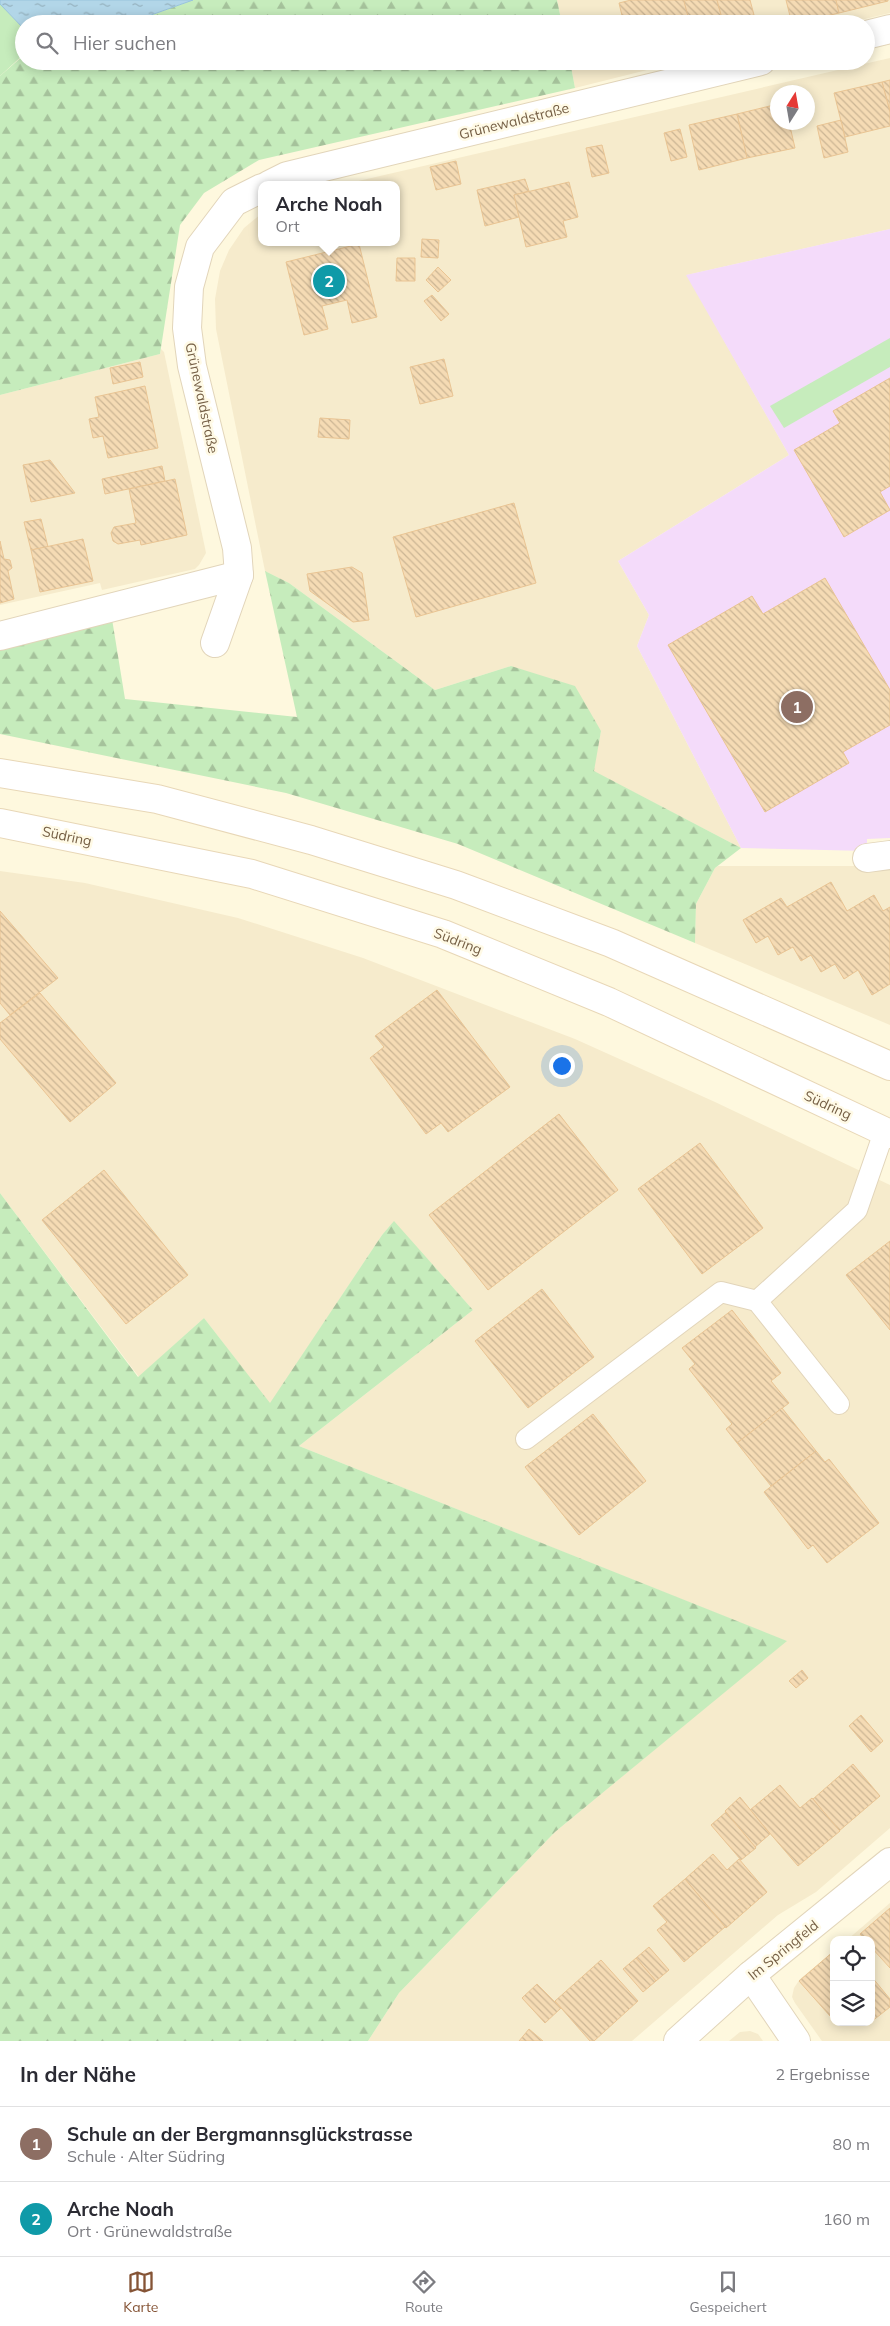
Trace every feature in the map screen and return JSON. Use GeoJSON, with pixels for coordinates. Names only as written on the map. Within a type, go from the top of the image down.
{"type":"FeatureCollection","features":[{"type":"Feature","properties":{"kind":"main road"},"geometry":{"type":"LineString","coordinates":[[875,33],[890,29]]}},
{"type":"Feature","properties":{"kind":"main road","name":"Grünewaldstraße"},"geometry":{"type":"LineString","coordinates":[[277,181],[288,176],[724,70]]}},
{"type":"Feature","properties":{"kind":"main road","name":"Grünewaldstraße"},"geometry":{"type":"LineString","coordinates":[[215,643],[239,576],[237,548],[192,366],[187,328],[189,287],[200,247],[234,202],[258,190]]}},
{"type":"Feature","properties":{"kind":"main road"},"geometry":{"type":"LineString","coordinates":[[0,636],[239,576]]}},
{"type":"Feature","properties":{"kind":"main road"},"geometry":{"type":"LineString","coordinates":[[0,773],[157,799],[312,840],[456,885],[611,943],[890,1066]]}},
{"type":"Feature","properties":{"kind":"main road","name":"Südring"},"geometry":{"type":"LineString","coordinates":[[0,823],[252,874],[443,934],[609,1002],[887,1133]]}},
{"type":"Feature","properties":{"kind":"main road","name":"Im Springfeld"},"geometry":{"type":"LineString","coordinates":[[678,2041],[751,1975],[890,1862]]}},
{"type":"Feature","properties":{"kind":"main road"},"geometry":{"type":"LineString","coordinates":[[751,1975],[796,2041]]}},
{"type":"Feature","properties":{"kind":"lane"},"geometry":{"type":"LineString","coordinates":[[757,1301],[857,1210],[887,1133]]}},
{"type":"Feature","properties":{"kind":"lane"},"geometry":{"type":"LineString","coordinates":[[526,1439],[721,1292],[757,1301],[839,1404]]}},
{"type":"Feature","properties":{"kind":"shaded area"},"geometry":{"type":"Polygon","coordinates":[[[557,0],[890,0],[890,13],[875,17],[875,15],[560,15],[557,0]]]}},
{"type":"Feature","properties":{"kind":"shaded area"},"geometry":{"type":"Polygon","coordinates":[[[890,58],[890,229],[687,275],[789,455],[618,561],[649,615],[637,646],[741,848],[593,771],[601,731],[511,666],[435,690],[289,583],[265,571],[216,329],[215,299],[220,271],[229,250],[244,228],[258,216],[258,246],[400,246],[400,181],[358,181],[770,86],[770,130],[815,130],[815,85],[773,85],[838,70],[875,70],[875,61],[890,58]]]}},
{"type":"Feature","properties":{"kind":"shaded area"},"geometry":{"type":"Polygon","coordinates":[[[572,70],[647,70],[575,88],[572,70]]]}},
{"type":"Feature","properties":{"kind":"shaded area"},"geometry":{"type":"Polygon","coordinates":[[[890,229],[890,838],[867,839],[867,851],[741,848],[637,646],[649,615],[618,561],[789,455],[686,275],[890,229]]]}},
{"type":"Feature","properties":{"kind":"shaded area"},"geometry":{"type":"Polygon","coordinates":[[[161,349],[164,352],[206,553],[199,565],[195,569],[102,590],[100,583],[0,605],[0,395],[160,354],[161,349]]]}},
{"type":"Feature","properties":{"kind":"shaded area"},"geometry":{"type":"Polygon","coordinates":[[[718,866],[890,866],[890,1025],[695,943],[696,904],[715,868],[718,866]]]}},
{"type":"Feature","properties":{"kind":"shaded area"},"geometry":{"type":"Polygon","coordinates":[[[0,871],[85,883],[238,918],[363,958],[575,1039],[715,1102],[890,1185],[890,1828],[816,1892],[778,1915],[632,2041],[368,2041],[399,1993],[555,1832],[786,1641],[299,1446],[473,1310],[394,1222],[382,1235],[270,1404],[204,1318],[139,1377],[0,1193],[0,871]]]}},
{"type":"Feature","properties":{"kind":"shaded area"},"geometry":{"type":"Polygon","coordinates":[[[890,1903],[890,2041],[822,2041],[792,1997],[794,1988],[800,1979],[830,1954],[830,2026],[875,2026],[875,1936],[852,1936],[890,1903]]]}},
{"type":"Feature","properties":{"kind":"shaded area"},"geometry":{"type":"Polygon","coordinates":[[[750,2031],[758,2034],[763,2041],[729,2041],[740,2032],[750,2031]]]}},
{"type":"Feature","properties":{"kind":"green space"},"geometry":{"type":"Polygon","coordinates":[[[193,0],[557,0],[560,15],[151,15],[193,0]]]}},
{"type":"Feature","properties":{"kind":"green space"},"geometry":{"type":"Polygon","coordinates":[[[0,4],[15,20],[15,62],[0,76],[0,4]]]}},
{"type":"Feature","properties":{"kind":"green space"},"geometry":{"type":"Polygon","coordinates":[[[15,63],[15,70],[572,70],[575,88],[259,160],[204,193],[180,225],[160,354],[0,395],[0,76],[15,63]]]}},
{"type":"Feature","properties":{"kind":"green space"},"geometry":{"type":"Polygon","coordinates":[[[890,338],[890,367],[784,428],[770,406],[890,338]]]}},
{"type":"Feature","properties":{"kind":"green space"},"geometry":{"type":"Polygon","coordinates":[[[265,571],[289,583],[435,690],[511,666],[575,686],[601,731],[594,771],[741,848],[715,868],[696,904],[695,943],[458,844],[286,793],[0,734],[0,644],[112,619],[125,699],[297,717],[265,571]]]}},
{"type":"Feature","properties":{"kind":"green space"},"geometry":{"type":"Polygon","coordinates":[[[0,1193],[138,1377],[204,1318],[270,1403],[382,1235],[394,1221],[473,1310],[299,1446],[787,1641],[555,1832],[399,1993],[368,2041],[0,2041],[0,1193]]]}},
{"type":"Feature","properties":{"kind":"water"},"geometry":{"type":"Polygon","coordinates":[[[0,0],[193,0],[151,15],[15,15],[15,20],[0,4],[0,0]]]}},
{"type":"Feature","properties":{"kind":"building"},"geometry":{"type":"Polygon","coordinates":[[[631,0],[684,0],[688,15],[622,15],[619,3],[631,0]]]}},
{"type":"Feature","properties":{"kind":"building"},"geometry":{"type":"Polygon","coordinates":[[[717,0],[721,15],[688,15],[684,1],[717,0]]]}},
{"type":"Feature","properties":{"kind":"building"},"geometry":{"type":"Polygon","coordinates":[[[717,0],[750,0],[754,15],[721,15],[717,0]]]}},
{"type":"Feature","properties":{"kind":"building"},"geometry":{"type":"Polygon","coordinates":[[[786,0],[836,0],[839,13],[830,15],[790,15],[786,0]]]}},
{"type":"Feature","properties":{"kind":"building"},"geometry":{"type":"Polygon","coordinates":[[[836,0],[888,0],[888,1],[839,13],[836,0]]]}},
{"type":"Feature","properties":{"kind":"building"},"geometry":{"type":"Polygon","coordinates":[[[890,80],[890,112],[882,82],[890,80]]]}},
{"type":"Feature","properties":{"kind":"building"},"geometry":{"type":"Polygon","coordinates":[[[882,82],[890,112],[890,126],[845,137],[834,93],[882,82]]]}},
{"type":"Feature","properties":{"kind":"building"},"geometry":{"type":"Polygon","coordinates":[[[770,106],[770,130],[791,130],[795,148],[747,158],[737,114],[770,106]]]}},
{"type":"Feature","properties":{"kind":"building"},"geometry":{"type":"Polygon","coordinates":[[[737,114],[747,158],[699,170],[689,125],[737,114]]]}},
{"type":"Feature","properties":{"kind":"building"},"geometry":{"type":"Polygon","coordinates":[[[841,120],[848,152],[824,158],[817,126],[841,120]]]}},
{"type":"Feature","properties":{"kind":"building"},"geometry":{"type":"Polygon","coordinates":[[[680,129],[687,157],[671,161],[664,133],[680,129]]]}},
{"type":"Feature","properties":{"kind":"building"},"geometry":{"type":"Polygon","coordinates":[[[602,145],[609,173],[592,177],[586,148],[602,145]]]}},
{"type":"Feature","properties":{"kind":"building"},"geometry":{"type":"Polygon","coordinates":[[[456,161],[461,184],[436,190],[430,167],[456,161]]]}},
{"type":"Feature","properties":{"kind":"building"},"geometry":{"type":"Polygon","coordinates":[[[525,179],[529,191],[514,195],[519,217],[485,226],[477,190],[525,179]]]}},
{"type":"Feature","properties":{"kind":"building"},"geometry":{"type":"Polygon","coordinates":[[[569,182],[578,217],[563,221],[567,237],[526,247],[514,195],[569,182]]]}},
{"type":"Feature","properties":{"kind":"building"},"geometry":{"type":"Polygon","coordinates":[[[422,239],[439,240],[438,258],[421,257],[422,239]]]}},
{"type":"Feature","properties":{"kind":"building"},"geometry":{"type":"Polygon","coordinates":[[[351,246],[359,246],[377,317],[352,323],[347,300],[322,306],[328,329],[304,335],[286,262],[351,246]]]}},
{"type":"Feature","properties":{"kind":"building"},"geometry":{"type":"Polygon","coordinates":[[[397,258],[415,258],[415,281],[396,281],[397,258]]]}},
{"type":"Feature","properties":{"kind":"building"},"geometry":{"type":"Polygon","coordinates":[[[438,267],[451,280],[438,292],[426,280],[438,267]]]}},
{"type":"Feature","properties":{"kind":"building"},"geometry":{"type":"Polygon","coordinates":[[[432,295],[449,314],[441,321],[424,301],[432,295]]]}},
{"type":"Feature","properties":{"kind":"building"},"geometry":{"type":"Polygon","coordinates":[[[444,359],[453,396],[420,404],[410,367],[444,359]]]}},
{"type":"Feature","properties":{"kind":"building"},"geometry":{"type":"Polygon","coordinates":[[[140,362],[143,377],[113,384],[110,368],[140,362]]]}},
{"type":"Feature","properties":{"kind":"building"},"geometry":{"type":"Polygon","coordinates":[[[890,378],[890,486],[880,492],[890,510],[844,537],[794,450],[840,423],[833,411],[890,378]]]}},
{"type":"Feature","properties":{"kind":"building"},"geometry":{"type":"Polygon","coordinates":[[[145,386],[158,448],[108,458],[103,436],[93,438],[89,419],[99,417],[95,397],[145,386]]]}},
{"type":"Feature","properties":{"kind":"building"},"geometry":{"type":"Polygon","coordinates":[[[320,418],[350,420],[349,439],[318,437],[320,418]]]}},
{"type":"Feature","properties":{"kind":"building"},"geometry":{"type":"Polygon","coordinates":[[[50,460],[75,493],[31,502],[23,465],[50,460]]]}},
{"type":"Feature","properties":{"kind":"building"},"geometry":{"type":"Polygon","coordinates":[[[162,466],[165,481],[105,494],[102,479],[162,466]]]}},
{"type":"Feature","properties":{"kind":"building"},"geometry":{"type":"Polygon","coordinates":[[[175,479],[187,535],[141,545],[140,540],[118,544],[113,541],[111,533],[114,527],[136,523],[129,489],[175,479]]]}},
{"type":"Feature","properties":{"kind":"building"},"geometry":{"type":"Polygon","coordinates":[[[514,503],[536,583],[416,617],[393,537],[514,503]]]}},
{"type":"Feature","properties":{"kind":"building"},"geometry":{"type":"Polygon","coordinates":[[[41,519],[48,547],[31,550],[24,522],[41,519]]]}},
{"type":"Feature","properties":{"kind":"building"},"geometry":{"type":"Polygon","coordinates":[[[83,539],[93,581],[40,592],[31,550],[83,539]]]}},
{"type":"Feature","properties":{"kind":"building"},"geometry":{"type":"Polygon","coordinates":[[[0,541],[4,559],[10,560],[12,568],[8,571],[14,599],[0,603],[0,541]]]}},
{"type":"Feature","properties":{"kind":"building"},"geometry":{"type":"Polygon","coordinates":[[[352,567],[362,573],[369,620],[353,622],[310,591],[307,574],[352,567]]]}},
{"type":"Feature","properties":{"kind":"building"},"geometry":{"type":"Polygon","coordinates":[[[825,578],[890,690],[890,725],[843,752],[849,763],[765,812],[668,645],[752,596],[763,614],[825,578]]]}},
{"type":"Feature","properties":{"kind":"building"},"geometry":{"type":"Polygon","coordinates":[[[831,882],[847,911],[874,895],[883,911],[890,907],[890,984],[872,995],[858,970],[844,979],[835,964],[821,972],[811,955],[801,961],[793,947],[778,955],[768,936],[756,943],[743,920],[781,898],[787,907],[831,882]]]}},
{"type":"Feature","properties":{"kind":"building"},"geometry":{"type":"Polygon","coordinates":[[[0,911],[58,978],[10,1015],[0,1003],[0,911]]]}},
{"type":"Feature","properties":{"kind":"building"},"geometry":{"type":"Polygon","coordinates":[[[437,990],[510,1087],[448,1132],[441,1123],[426,1134],[370,1058],[384,1047],[375,1036],[437,990]]]}},
{"type":"Feature","properties":{"kind":"building"},"geometry":{"type":"Polygon","coordinates":[[[40,993],[116,1083],[70,1122],[0,1039],[0,1023],[40,993]]]}},
{"type":"Feature","properties":{"kind":"building"},"geometry":{"type":"Polygon","coordinates":[[[559,1114],[618,1190],[488,1290],[429,1215],[559,1114]]]}},
{"type":"Feature","properties":{"kind":"building"},"geometry":{"type":"Polygon","coordinates":[[[700,1143],[763,1228],[702,1274],[638,1189],[700,1143]]]}},
{"type":"Feature","properties":{"kind":"building"},"geometry":{"type":"Polygon","coordinates":[[[104,1170],[188,1275],[126,1324],[42,1220],[104,1170]]]}},
{"type":"Feature","properties":{"kind":"building"},"geometry":{"type":"Polygon","coordinates":[[[890,1241],[890,1330],[846,1275],[890,1241]]]}},
{"type":"Feature","properties":{"kind":"building"},"geometry":{"type":"Polygon","coordinates":[[[542,1289],[594,1357],[528,1408],[475,1341],[542,1289]]]}},
{"type":"Feature","properties":{"kind":"building"},"geometry":{"type":"Polygon","coordinates":[[[732,1310],[781,1373],[771,1381],[789,1403],[737,1443],[726,1429],[732,1424],[689,1369],[695,1364],[682,1348],[732,1310]]]}},
{"type":"Feature","properties":{"kind":"building"},"geometry":{"type":"Polygon","coordinates":[[[782,1408],[816,1451],[771,1486],[737,1443],[782,1408]]]}},
{"type":"Feature","properties":{"kind":"building"},"geometry":{"type":"Polygon","coordinates":[[[593,1414],[646,1481],[579,1535],[525,1467],[593,1414]]]}},
{"type":"Feature","properties":{"kind":"building"},"geometry":{"type":"Polygon","coordinates":[[[816,1451],[825,1462],[829,1459],[879,1523],[827,1563],[813,1545],[808,1549],[764,1492],[816,1451]]]}},
{"type":"Feature","properties":{"kind":"building"},"geometry":{"type":"Polygon","coordinates":[[[802,1670],[808,1678],[796,1688],[789,1681],[802,1670]]]}},
{"type":"Feature","properties":{"kind":"building"},"geometry":{"type":"Polygon","coordinates":[[[861,1715],[883,1741],[871,1752],[849,1726],[861,1715]]]}},
{"type":"Feature","properties":{"kind":"building"},"geometry":{"type":"Polygon","coordinates":[[[853,1764],[880,1796],[839,1831],[813,1799],[853,1764]]]}},
{"type":"Feature","properties":{"kind":"building"},"geometry":{"type":"Polygon","coordinates":[[[780,1785],[800,1808],[812,1798],[840,1831],[798,1866],[750,1810],[780,1785]]]}},
{"type":"Feature","properties":{"kind":"building"},"geometry":{"type":"Polygon","coordinates":[[[740,1797],[770,1834],[755,1847],[725,1811],[740,1797]]]}},
{"type":"Feature","properties":{"kind":"building"},"geometry":{"type":"Polygon","coordinates":[[[726,1812],[756,1848],[741,1860],[711,1825],[726,1812]]]}},
{"type":"Feature","properties":{"kind":"building"},"geometry":{"type":"Polygon","coordinates":[[[713,1854],[727,1870],[739,1859],[767,1892],[726,1928],[685,1879],[713,1854]]]}},
{"type":"Feature","properties":{"kind":"building"},"geometry":{"type":"Polygon","coordinates":[[[685,1879],[725,1927],[684,1962],[657,1930],[667,1922],[653,1906],[685,1879]]]}},
{"type":"Feature","properties":{"kind":"building"},"geometry":{"type":"Polygon","coordinates":[[[890,1908],[890,1968],[875,1951],[875,1936],[862,1936],[860,1934],[890,1908]]]}},
{"type":"Feature","properties":{"kind":"building"},"geometry":{"type":"Polygon","coordinates":[[[649,1947],[669,1970],[656,1981],[636,1958],[649,1947]]]}},
{"type":"Feature","properties":{"kind":"building"},"geometry":{"type":"Polygon","coordinates":[[[830,1954],[830,2016],[799,1981],[830,1954]]]}},
{"type":"Feature","properties":{"kind":"building"},"geometry":{"type":"Polygon","coordinates":[[[636,1958],[656,1981],[643,1992],[623,1969],[636,1958]]]}},
{"type":"Feature","properties":{"kind":"building"},"geometry":{"type":"Polygon","coordinates":[[[601,1960],[638,2001],[594,2041],[590,2041],[555,2001],[601,1960]]]}},
{"type":"Feature","properties":{"kind":"building"},"geometry":{"type":"Polygon","coordinates":[[[875,1981],[890,1999],[890,2007],[875,2019],[875,1981]]]}},
{"type":"Feature","properties":{"kind":"building"},"geometry":{"type":"Polygon","coordinates":[[[537,1984],[561,2008],[545,2023],[522,1998],[537,1984]]]}},
{"type":"Feature","properties":{"kind":"building"},"geometry":{"type":"Polygon","coordinates":[[[529,2029],[543,2041],[519,2041],[529,2029]]]}},
{"type":"Feature","properties":{"kind":"place","name":"Arche Noah"},"geometry":{"type":"Point","coordinates":[329,281]}},
{"type":"Feature","properties":{"kind":"place","name":"Schule an der Bergmannsglückstrasse"},"geometry":{"type":"Point","coordinates":[797,707]}}]}
